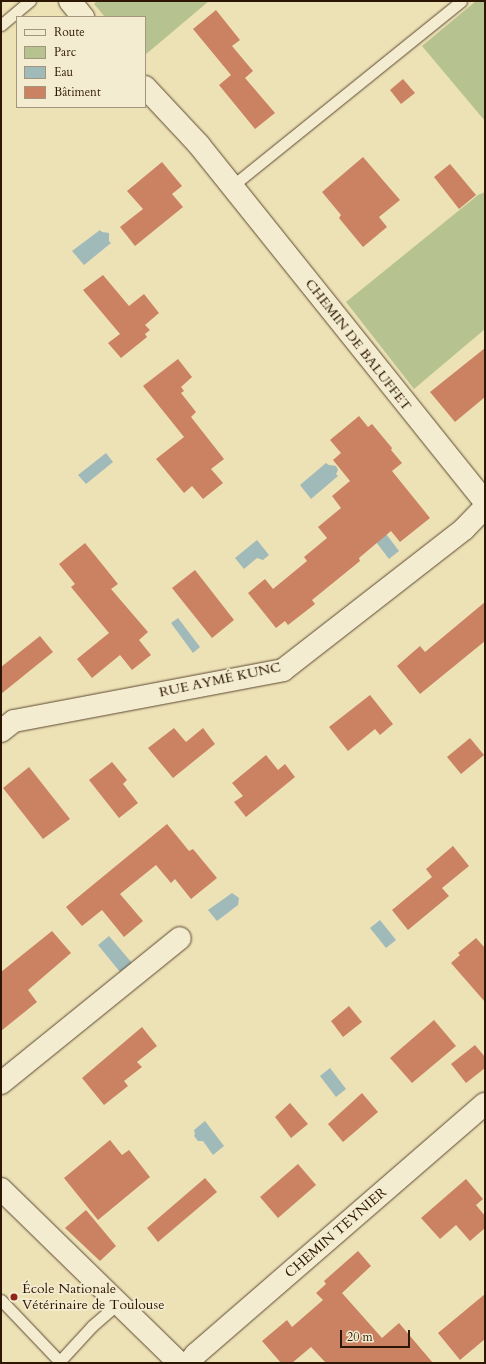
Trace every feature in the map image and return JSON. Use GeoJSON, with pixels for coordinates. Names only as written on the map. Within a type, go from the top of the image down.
{"type":"FeatureCollection","features":[{"type":"Feature","properties":{"kind":"street"},"geometry":{"type":"LineString","coordinates":[[70,1],[82,16]]}},
{"type":"Feature","properties":{"kind":"street","name":"CHEMIN DE BALUFFET"},"geometry":{"type":"LineString","coordinates":[[146,88],[199,146],[232,186],[485,502]]}},
{"type":"Feature","properties":{"kind":"street","name":"RUE AYMÉ KUNC"},"geometry":{"type":"LineString","coordinates":[[1,731],[14,721],[283,670],[464,529],[485,507]]}},
{"type":"Feature","properties":{"kind":"street"},"geometry":{"type":"LineString","coordinates":[[1,1083],[180,938]]}},
{"type":"Feature","properties":{"kind":"street","name":"CHEMIN TEYNIER"},"geometry":{"type":"LineString","coordinates":[[189,1363],[196,1354],[485,1104]]}},
{"type":"Feature","properties":{"kind":"street"},"geometry":{"type":"LineString","coordinates":[[1,1189],[180,1363]]}},
{"type":"Feature","properties":{"kind":"lane"},"geometry":{"type":"LineString","coordinates":[[1,25],[30,1]]}},
{"type":"Feature","properties":{"kind":"lane"},"geometry":{"type":"LineString","coordinates":[[232,186],[461,1]]}},
{"type":"Feature","properties":{"kind":"lane"},"geometry":{"type":"LineString","coordinates":[[1,1300],[58,1362],[92,1326],[118,1303]]}},
{"type":"Feature","properties":{"kind":"green space"},"geometry":{"type":"Polygon","coordinates":[[[97,1],[209,1],[146,54],[146,16],[104,16],[94,4],[97,1]]]}},
{"type":"Feature","properties":{"kind":"green space"},"geometry":{"type":"Polygon","coordinates":[[[476,1],[485,1],[485,121],[422,46],[476,1]]]}},
{"type":"Feature","properties":{"kind":"green space"},"geometry":{"type":"Polygon","coordinates":[[[485,192],[485,329],[414,389],[346,302],[478,195],[485,192]]]}},
{"type":"Feature","properties":{"kind":"water"},"geometry":{"type":"Polygon","coordinates":[[[100,230],[102,232],[109,233],[109,241],[111,243],[84,265],[72,251],[100,230]]]}},
{"type":"Feature","properties":{"kind":"water"},"geometry":{"type":"Polygon","coordinates":[[[106,453],[113,462],[86,484],[78,475],[106,453]]]}},
{"type":"Feature","properties":{"kind":"water"},"geometry":{"type":"Polygon","coordinates":[[[326,463],[336,466],[338,470],[336,474],[338,476],[311,499],[300,485],[326,463]]]}},
{"type":"Feature","properties":{"kind":"water"},"geometry":{"type":"Polygon","coordinates":[[[383,530],[399,551],[389,559],[373,538],[383,530]]]}},
{"type":"Feature","properties":{"kind":"water"},"geometry":{"type":"Polygon","coordinates":[[[257,540],[269,555],[263,560],[257,558],[244,569],[235,558],[257,540]]]}},
{"type":"Feature","properties":{"kind":"water"},"geometry":{"type":"Polygon","coordinates":[[[178,618],[200,647],[193,653],[171,623],[178,618]]]}},
{"type":"Feature","properties":{"kind":"water"},"geometry":{"type":"Polygon","coordinates":[[[232,893],[239,898],[238,905],[217,921],[208,910],[232,893]]]}},
{"type":"Feature","properties":{"kind":"water"},"geometry":{"type":"Polygon","coordinates":[[[380,920],[396,940],[386,948],[370,928],[380,920]]]}},
{"type":"Feature","properties":{"kind":"water"},"geometry":{"type":"Polygon","coordinates":[[[109,936],[132,963],[120,972],[98,945],[109,936]]]}},
{"type":"Feature","properties":{"kind":"water"},"geometry":{"type":"Polygon","coordinates":[[[330,1068],[346,1089],[336,1097],[320,1076],[330,1068]]]}},
{"type":"Feature","properties":{"kind":"water"},"geometry":{"type":"Polygon","coordinates":[[[205,1121],[224,1146],[213,1155],[203,1141],[198,1141],[194,1136],[194,1130],[205,1121]]]}},
{"type":"Feature","properties":{"kind":"building"},"geometry":{"type":"Polygon","coordinates":[[[216,10],[240,40],[232,46],[253,71],[245,78],[275,113],[255,129],[219,85],[231,75],[193,29],[216,10]]]}},
{"type":"Feature","properties":{"kind":"building"},"geometry":{"type":"Polygon","coordinates":[[[403,79],[415,93],[401,104],[390,90],[403,79]]]}},
{"type":"Feature","properties":{"kind":"building"},"geometry":{"type":"Polygon","coordinates":[[[363,157],[400,200],[379,217],[387,227],[363,247],[339,218],[341,215],[322,192],[363,157]]]}},
{"type":"Feature","properties":{"kind":"building"},"geometry":{"type":"Polygon","coordinates":[[[162,162],[182,186],[172,194],[183,207],[135,246],[120,227],[143,209],[127,191],[162,162]]]}},
{"type":"Feature","properties":{"kind":"building"},"geometry":{"type":"Polygon","coordinates":[[[450,164],[476,195],[459,209],[434,177],[450,164]]]}},
{"type":"Feature","properties":{"kind":"building"},"geometry":{"type":"Polygon","coordinates":[[[103,275],[129,306],[144,294],[159,313],[145,325],[150,330],[145,334],[147,337],[121,358],[108,343],[120,334],[83,290],[103,275]]]}},
{"type":"Feature","properties":{"kind":"building"},"geometry":{"type":"Polygon","coordinates":[[[485,348],[485,397],[455,422],[430,392],[485,348]]]}},
{"type":"Feature","properties":{"kind":"building"},"geometry":{"type":"Polygon","coordinates":[[[178,359],[192,377],[181,387],[184,391],[181,393],[196,412],[191,417],[224,459],[211,469],[223,483],[203,499],[192,486],[184,493],[156,459],[184,437],[143,386],[178,359]]]}},
{"type":"Feature","properties":{"kind":"building"},"geometry":{"type":"Polygon","coordinates":[[[359,416],[368,427],[372,424],[392,448],[391,450],[402,463],[392,471],[430,518],[400,542],[391,531],[359,558],[360,561],[312,600],[315,604],[288,625],[285,621],[276,628],[248,593],[265,579],[273,589],[307,561],[304,557],[327,538],[318,527],[341,508],[332,496],[350,481],[333,460],[341,453],[330,440],[359,416]]]}},
{"type":"Feature","properties":{"kind":"building"},"geometry":{"type":"Polygon","coordinates":[[[85,543],[118,584],[111,589],[148,632],[139,640],[151,655],[132,670],[120,655],[92,678],[77,659],[109,633],[71,587],[75,584],[59,564],[85,543]]]}},
{"type":"Feature","properties":{"kind":"building"},"geometry":{"type":"Polygon","coordinates":[[[195,570],[234,620],[212,638],[172,588],[195,570]]]}},
{"type":"Feature","properties":{"kind":"building"},"geometry":{"type":"Polygon","coordinates":[[[485,602],[485,641],[420,694],[397,666],[420,646],[425,652],[485,602]]]}},
{"type":"Feature","properties":{"kind":"building"},"geometry":{"type":"Polygon","coordinates":[[[40,636],[53,652],[1,694],[1,667],[40,636]]]}},
{"type":"Feature","properties":{"kind":"building"},"geometry":{"type":"Polygon","coordinates":[[[370,695],[393,724],[380,735],[375,729],[348,751],[329,727],[370,695]]]}},
{"type":"Feature","properties":{"kind":"building"},"geometry":{"type":"Polygon","coordinates":[[[174,728],[186,742],[203,728],[215,744],[173,778],[148,748],[174,728]]]}},
{"type":"Feature","properties":{"kind":"building"},"geometry":{"type":"Polygon","coordinates":[[[470,738],[484,755],[461,774],[447,757],[470,738]]]}},
{"type":"Feature","properties":{"kind":"building"},"geometry":{"type":"Polygon","coordinates":[[[266,755],[278,770],[285,764],[295,777],[246,817],[234,802],[243,796],[232,783],[266,755]]]}},
{"type":"Feature","properties":{"kind":"building"},"geometry":{"type":"Polygon","coordinates":[[[112,762],[127,780],[123,784],[138,803],[119,818],[89,780],[112,762]]]}},
{"type":"Feature","properties":{"kind":"building"},"geometry":{"type":"Polygon","coordinates":[[[29,767],[70,819],[43,839],[3,788],[29,767]]]}},
{"type":"Feature","properties":{"kind":"building"},"geometry":{"type":"Polygon","coordinates":[[[167,824],[189,851],[193,849],[217,878],[191,899],[175,879],[171,883],[156,865],[120,894],[143,921],[124,937],[102,910],[82,926],[66,907],[167,824]]]}},
{"type":"Feature","properties":{"kind":"building"},"geometry":{"type":"Polygon","coordinates":[[[453,846],[469,866],[442,888],[449,896],[408,930],[392,910],[432,877],[426,869],[453,846]]]}},
{"type":"Feature","properties":{"kind":"building"},"geometry":{"type":"Polygon","coordinates":[[[52,931],[71,953],[28,990],[37,1002],[1,1031],[1,972],[52,931]]]}},
{"type":"Feature","properties":{"kind":"building"},"geometry":{"type":"Polygon","coordinates":[[[476,938],[485,948],[485,1002],[451,963],[460,955],[458,953],[476,938]]]}},
{"type":"Feature","properties":{"kind":"building"},"geometry":{"type":"Polygon","coordinates":[[[349,1006],[362,1022],[343,1037],[331,1021],[349,1006]]]}},
{"type":"Feature","properties":{"kind":"building"},"geometry":{"type":"Polygon","coordinates":[[[434,1020],[456,1046],[412,1083],[390,1058],[434,1020]]]}},
{"type":"Feature","properties":{"kind":"building"},"geometry":{"type":"Polygon","coordinates":[[[142,1027],[157,1046],[137,1062],[142,1067],[124,1081],[128,1086],[104,1105],[82,1078],[142,1027]]]}},
{"type":"Feature","properties":{"kind":"building"},"geometry":{"type":"Polygon","coordinates":[[[475,1045],[485,1057],[485,1068],[466,1083],[451,1064],[475,1045]]]}},
{"type":"Feature","properties":{"kind":"building"},"geometry":{"type":"Polygon","coordinates":[[[362,1093],[378,1112],[343,1142],[328,1124],[362,1093]]]}},
{"type":"Feature","properties":{"kind":"building"},"geometry":{"type":"Polygon","coordinates":[[[290,1103],[308,1124],[291,1138],[275,1117],[290,1103]]]}},
{"type":"Feature","properties":{"kind":"building"},"geometry":{"type":"Polygon","coordinates":[[[110,1140],[122,1155],[129,1150],[150,1177],[98,1220],[64,1178],[110,1140]]]}},
{"type":"Feature","properties":{"kind":"building"},"geometry":{"type":"Polygon","coordinates":[[[298,1164],[316,1185],[278,1218],[260,1197],[298,1164]]]}},
{"type":"Feature","properties":{"kind":"building"},"geometry":{"type":"Polygon","coordinates":[[[205,1178],[217,1192],[158,1242],[147,1228],[205,1178]]]}},
{"type":"Feature","properties":{"kind":"building"},"geometry":{"type":"Polygon","coordinates":[[[466,1179],[483,1199],[476,1205],[485,1216],[485,1228],[470,1241],[456,1225],[440,1239],[421,1218],[466,1179]]]}},
{"type":"Feature","properties":{"kind":"building"},"geometry":{"type":"Polygon","coordinates":[[[86,1210],[116,1246],[100,1261],[65,1228],[86,1210]]]}},
{"type":"Feature","properties":{"kind":"building"},"geometry":{"type":"Polygon","coordinates":[[[358,1251],[371,1266],[342,1293],[382,1338],[399,1323],[433,1363],[326,1363],[311,1347],[292,1363],[281,1363],[262,1341],[287,1320],[292,1327],[323,1300],[316,1293],[326,1284],[324,1281],[358,1251]]]}},
{"type":"Feature","properties":{"kind":"building"},"geometry":{"type":"Polygon","coordinates":[[[485,1294],[485,1339],[460,1360],[438,1333],[485,1294]]]}},
{"type":"Feature","properties":{"kind":"place","name":"École Nationale Vétérinaire de Toulouse"},"geometry":{"type":"Point","coordinates":[14,1297]}}]}
